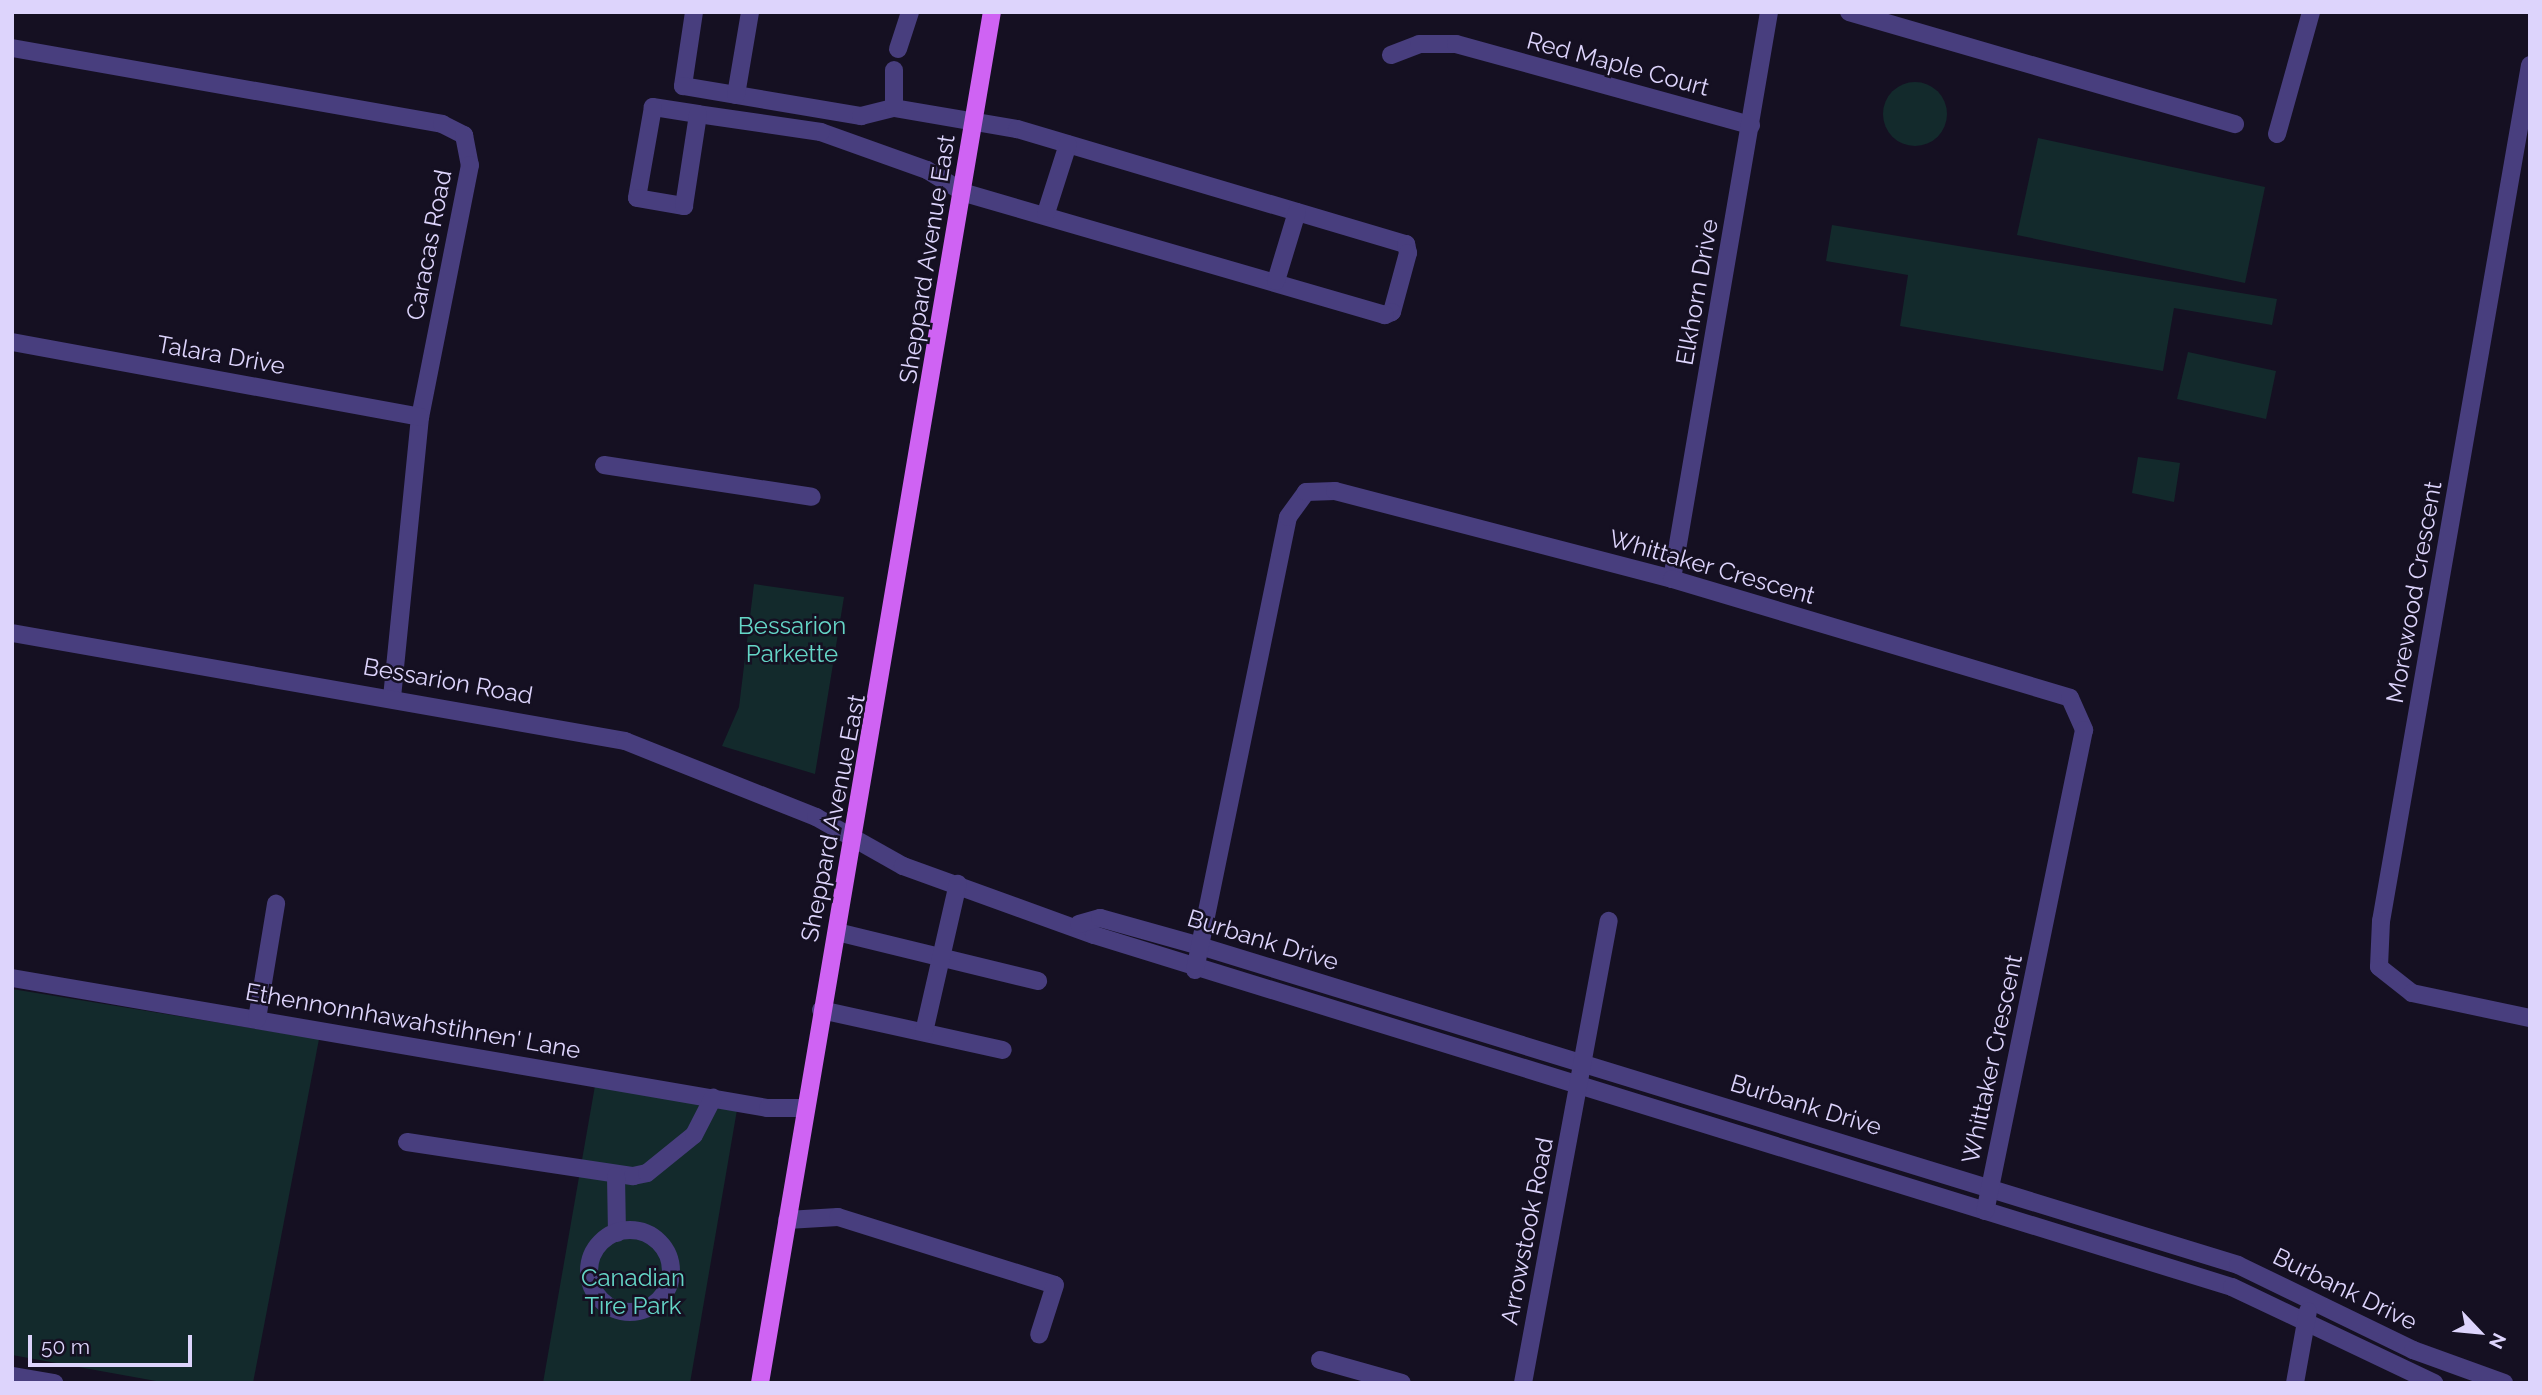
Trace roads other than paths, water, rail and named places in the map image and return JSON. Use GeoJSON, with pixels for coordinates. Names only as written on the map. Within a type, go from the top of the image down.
{"type":"FeatureCollection","features":[{"type":"Feature","properties":{"kind":"main road","name":"Sheppard Avenue East"},"geometry":{"type":"LineString","coordinates":[[760,1383],[821,1010],[856,841],[992,12]]}},
{"type":"Feature","properties":{"kind":"street"},"geometry":{"type":"LineString","coordinates":[[694,12],[683,86],[860,116],[894,108],[974,121],[1068,144],[1405,244],[1392,312],[1276,281],[1046,213],[963,192],[927,170],[821,132],[653,107],[637,198],[684,206],[698,114]]}},
{"type":"Feature","properties":{"kind":"street"},"geometry":{"type":"LineString","coordinates":[[736,95],[750,12]]}},
{"type":"Feature","properties":{"kind":"street"},"geometry":{"type":"LineString","coordinates":[[898,49],[910,12]]}},
{"type":"Feature","properties":{"kind":"street","name":"Elkhorn Drive"},"geometry":{"type":"LineString","coordinates":[[1672,579],[1769,12]]}},
{"type":"Feature","properties":{"kind":"street"},"geometry":{"type":"LineString","coordinates":[[1849,12],[2235,124]]}},
{"type":"Feature","properties":{"kind":"street"},"geometry":{"type":"LineString","coordinates":[[2277,134],[2311,12]]}},
{"type":"Feature","properties":{"kind":"street","name":"Red Maple Court"},"geometry":{"type":"LineString","coordinates":[[1391,55],[1419,44],[1456,44],[1751,125]]}},
{"type":"Feature","properties":{"kind":"street","name":"Caracas Road"},"geometry":{"type":"LineString","coordinates":[[12,48],[442,124],[464,135],[470,165],[421,416],[392,696]]}},
{"type":"Feature","properties":{"kind":"street","name":"Morewood Crescent"},"geometry":{"type":"LineString","coordinates":[[2530,65],[2381,921],[2379,967],[2412,993],[2530,1018]]}},
{"type":"Feature","properties":{"kind":"street"},"geometry":{"type":"LineString","coordinates":[[894,70],[894,108]]}},
{"type":"Feature","properties":{"kind":"street"},"geometry":{"type":"LineString","coordinates":[[1046,213],[1068,144]]}},
{"type":"Feature","properties":{"kind":"street"},"geometry":{"type":"LineString","coordinates":[[1276,281],[1297,212]]}},
{"type":"Feature","properties":{"kind":"street","name":"Talara Drive"},"geometry":{"type":"LineString","coordinates":[[12,342],[421,416]]}},
{"type":"Feature","properties":{"kind":"street"},"geometry":{"type":"LineString","coordinates":[[604,465],[812,497]]}},
{"type":"Feature","properties":{"kind":"street","name":"Whittaker Crescent"},"geometry":{"type":"LineString","coordinates":[[1195,970],[1288,517],[1306,492],[1335,491],[1672,579],[2070,698],[2084,730],[1985,1211]]}},
{"type":"Feature","properties":{"kind":"street","name":"Bessarion Road"},"geometry":{"type":"LineString","coordinates":[[12,634],[392,696],[625,741],[816,817],[856,841]]}},
{"type":"Feature","properties":{"kind":"street","name":"Burbank Drive"},"geometry":{"type":"LineString","coordinates":[[856,841],[958,884],[1079,924],[1195,970],[2232,1287],[2434,1383]]}},
{"type":"Feature","properties":{"kind":"street"},"geometry":{"type":"LineString","coordinates":[[924,1032],[938,956],[958,884]]}},
{"type":"Feature","properties":{"kind":"street"},"geometry":{"type":"LineString","coordinates":[[257,1019],[276,904]]}},
{"type":"Feature","properties":{"kind":"street","name":"Burbank Drive"},"geometry":{"type":"LineString","coordinates":[[1079,924],[1100,918],[1200,946],[2238,1265],[2310,1297],[2413,1350],[2504,1383]]}},
{"type":"Feature","properties":{"kind":"street","name":"Arrowstook Road"},"geometry":{"type":"LineString","coordinates":[[1523,1383],[1609,921]]}},
{"type":"Feature","properties":{"kind":"street"},"geometry":{"type":"LineString","coordinates":[[837,932],[1038,981]]}},
{"type":"Feature","properties":{"kind":"street","name":"Ethennonnhawahstihnen' Lane"},"geometry":{"type":"LineString","coordinates":[[12,978],[713,1098],[805,1108]]}},
{"type":"Feature","properties":{"kind":"street"},"geometry":{"type":"LineString","coordinates":[[821,1010],[1003,1050]]}},
{"type":"Feature","properties":{"kind":"street"},"geometry":{"type":"LineString","coordinates":[[407,1142],[616,1176],[647,1173],[671,1155],[706,1120],[713,1098]]}},
{"type":"Feature","properties":{"kind":"street"},"geometry":{"type":"LineString","coordinates":[[616,1176],[617,1233]]}},
{"type":"Feature","properties":{"kind":"street"},"geometry":{"type":"LineString","coordinates":[[787,1220],[838,1217],[1063,1287],[1039,1335]]}},
{"type":"Feature","properties":{"kind":"street"},"geometry":{"type":"LineString","coordinates":[[617,1233],[644,1233],[670,1261],[668,1288],[636,1312],[610,1307],[589,1275],[596,1249],[617,1233]]}},
{"type":"Feature","properties":{"kind":"street"},"geometry":{"type":"LineString","coordinates":[[2295,1383],[2310,1297]]}},
{"type":"Feature","properties":{"kind":"street"},"geometry":{"type":"LineString","coordinates":[[1320,1360],[1402,1383]]}},
{"type":"Feature","properties":{"kind":"street"},"geometry":{"type":"LineString","coordinates":[[12,1376],[54,1383]]}},
{"type":"Feature","properties":{"kind":"park label","name":"Bessarion Parkette"},"geometry":{"type":"Point","coordinates":[792,640]}},
{"type":"Feature","properties":{"kind":"park label","name":"Canadian Tire Park"},"geometry":{"type":"Point","coordinates":[633,1292]}}]}
